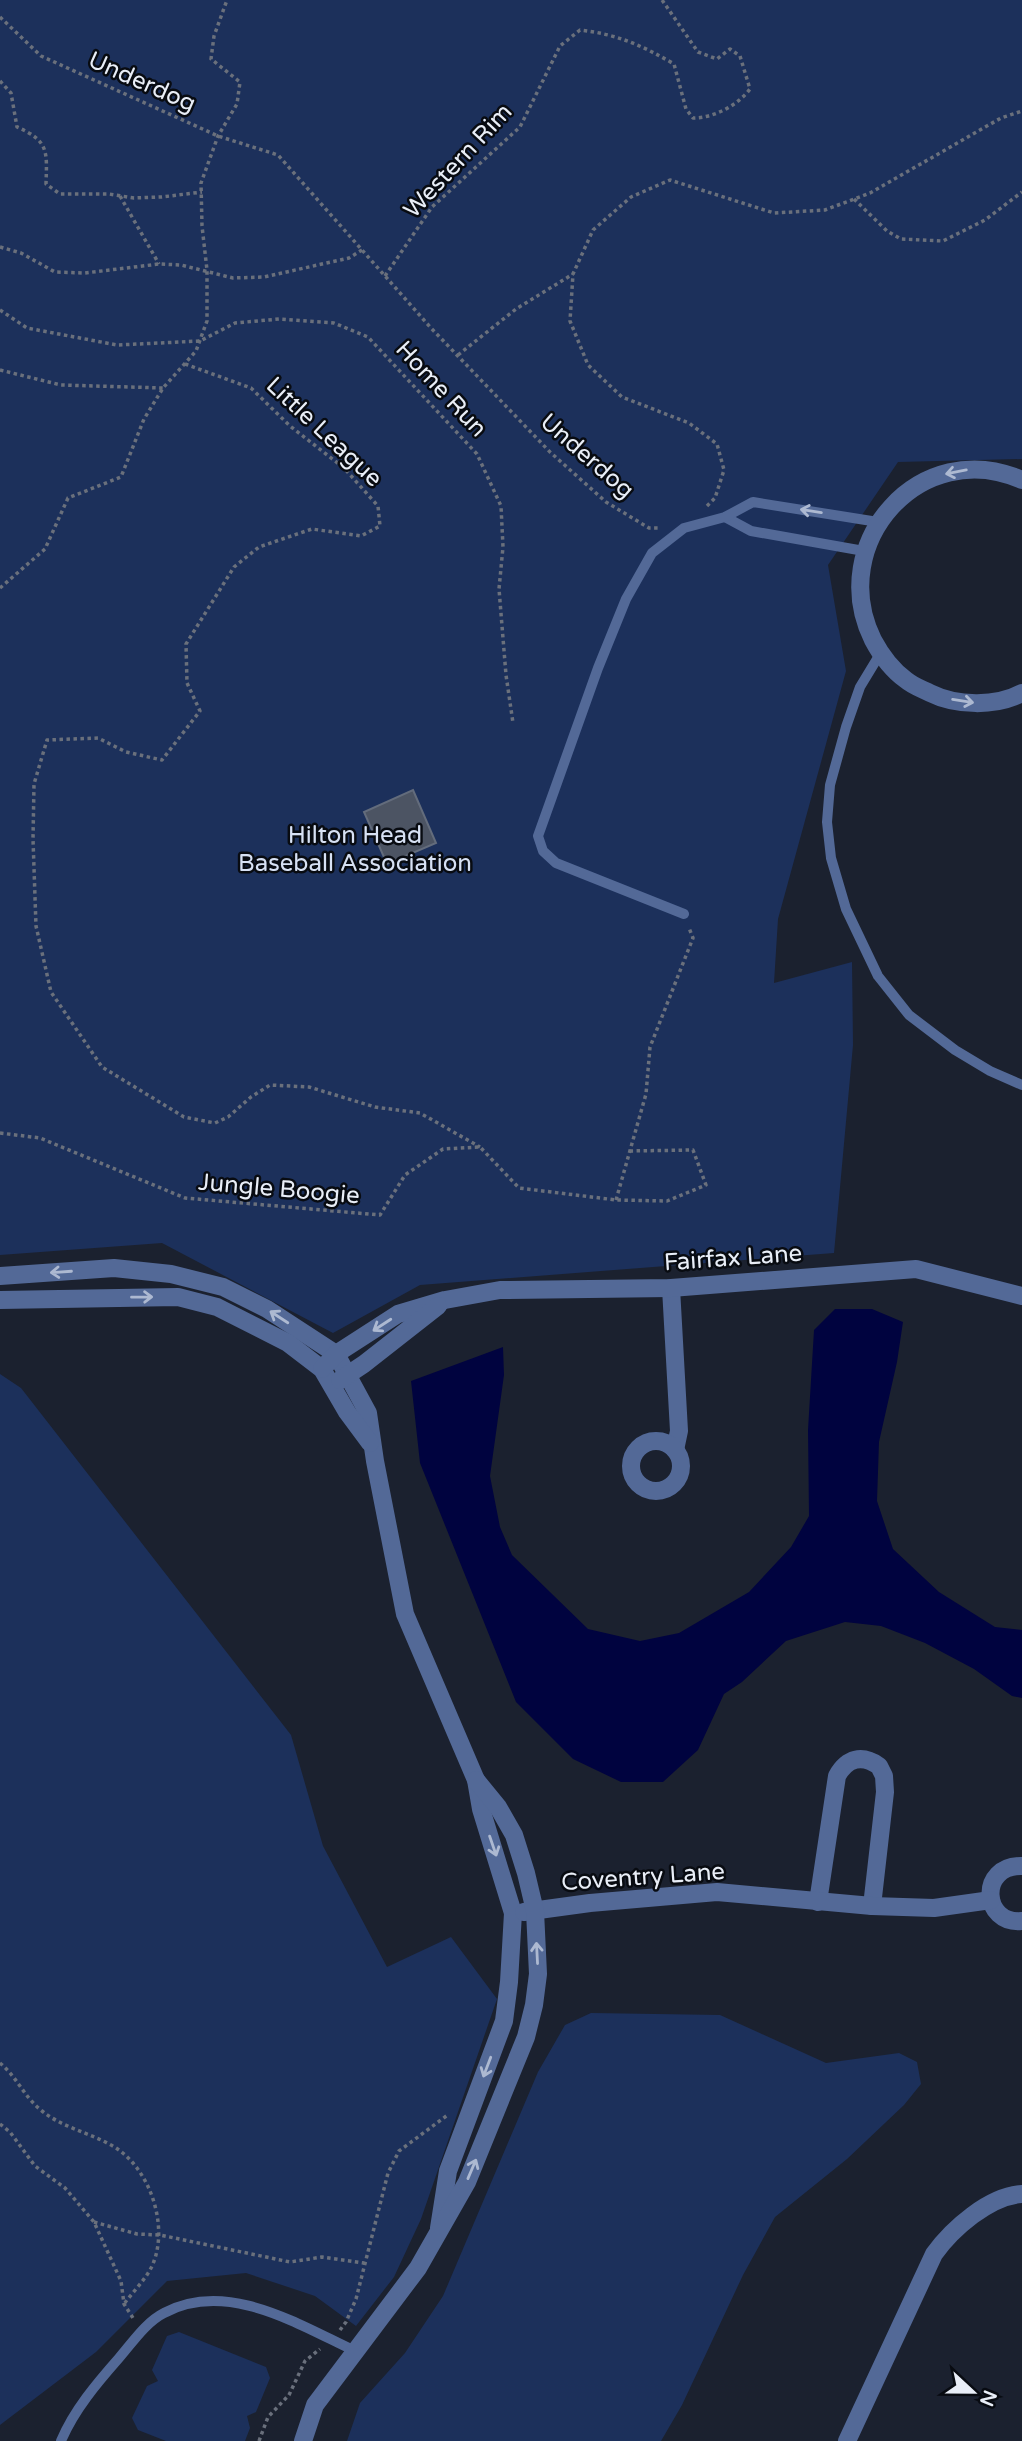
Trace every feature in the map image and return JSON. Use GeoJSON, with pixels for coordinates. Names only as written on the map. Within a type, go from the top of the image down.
{"type":"FeatureCollection","features":[{"type":"Feature","properties":{"kind":"street"},"geometry":{"type":"LineString","coordinates":[[1022,480],[1007,473],[971,469],[936,476],[905,493],[878,522],[864,551],[859,587],[864,622],[880,654],[906,681],[939,698],[976,704],[1013,697],[1022,692]]}},
{"type":"Feature","properties":{"kind":"street"},"geometry":{"type":"LineString","coordinates":[[0,1276],[114,1268],[171,1274],[223,1287],[267,1309],[336,1354],[369,1413],[372,1446],[405,1614],[475,1780],[481,1809],[513,1913],[504,2021],[449,2171],[439,2228]]}},
{"type":"Feature","properties":{"kind":"street","name":"Fairfax Lane"},"geometry":{"type":"LineString","coordinates":[[322,1369],[336,1354],[398,1314],[445,1300],[500,1290],[671,1288],[916,1269],[1022,1296]]}},
{"type":"Feature","properties":{"kind":"street"},"geometry":{"type":"LineString","coordinates":[[671,1288],[679,1431],[675,1450]]}},
{"type":"Feature","properties":{"kind":"street"},"geometry":{"type":"LineString","coordinates":[[0,1300],[178,1297],[217,1307],[288,1343],[322,1369],[372,1446]]}},
{"type":"Feature","properties":{"kind":"street","name":"Fairfax Lane"},"geometry":{"type":"LineString","coordinates":[[332,1387],[445,1300]]}},
{"type":"Feature","properties":{"kind":"street"},"geometry":{"type":"LineString","coordinates":[[818,1902],[837,1776],[843,1765],[852,1760],[863,1759],[879,1766],[884,1776],[885,1792],[872,1906]]}},
{"type":"Feature","properties":{"kind":"street"},"geometry":{"type":"LineString","coordinates":[[303,2441],[315,2405],[418,2268],[467,2182],[526,2037],[538,1974],[535,1911],[527,1872],[514,1835],[498,1807],[475,1780]]}},
{"type":"Feature","properties":{"kind":"street"},"geometry":{"type":"LineString","coordinates":[[1022,1866],[1005,1868],[998,1874],[992,1882],[991,1900],[1000,1916],[1008,1920],[1022,1921]]}},
{"type":"Feature","properties":{"kind":"street","name":"Coventry Lane"},"geometry":{"type":"LineString","coordinates":[[513,1913],[717,1892],[872,1906],[934,1908],[991,1900]]}},
{"type":"Feature","properties":{"kind":"street"},"geometry":{"type":"LineString","coordinates":[[848,2441],[934,2254],[946,2237],[979,2211],[1013,2195],[1022,2194]]}},
{"type":"Feature","properties":{"kind":"lane"},"geometry":{"type":"LineString","coordinates":[[684,914],[556,863],[543,851],[538,836],[598,668],[626,599],[652,553],[684,528],[725,517],[752,502],[878,522]]}},
{"type":"Feature","properties":{"kind":"lane"},"geometry":{"type":"LineString","coordinates":[[725,517],[751,531],[864,551]]}},
{"type":"Feature","properties":{"kind":"lane"},"geometry":{"type":"LineString","coordinates":[[880,654],[860,687],[830,785],[827,822],[831,858],[846,909],[878,976],[909,1015],[954,1051],[1022,1085]]}},
{"type":"Feature","properties":{"kind":"lane"},"geometry":{"type":"LineString","coordinates":[[61,2441],[66,2427],[86,2397],[142,2332],[162,2313],[185,2304],[208,2299],[249,2305],[355,2351]]}},
{"type":"Feature","properties":{"kind":"path"},"geometry":{"type":"LineString","coordinates":[[0,588],[45,549],[68,498],[121,477],[144,419],[163,388],[196,351],[200,341],[207,321],[207,270],[201,183],[218,136],[237,104],[240,82],[211,59],[214,36],[227,0]]}},
{"type":"Feature","properties":{"kind":"path","name":"Western Rim"},"geometry":{"type":"LineString","coordinates":[[385,276],[432,207],[520,127],[560,46],[580,30],[599,32],[639,44],[674,64],[685,109],[693,118],[705,118],[742,100],[750,89],[740,56],[730,49],[717,60],[698,52],[662,0]]}},
{"type":"Feature","properties":{"kind":"path","name":"Underdog"},"geometry":{"type":"LineString","coordinates":[[0,17],[41,56],[218,136],[278,155],[457,355],[550,452],[606,502],[649,528],[684,528]]}},
{"type":"Feature","properties":{"kind":"path"},"geometry":{"type":"LineString","coordinates":[[0,80],[11,93],[17,127],[37,136],[47,155],[46,184],[60,194],[162,197],[202,192]]}},
{"type":"Feature","properties":{"kind":"path"},"geometry":{"type":"LineString","coordinates":[[684,528],[715,498],[724,470],[717,444],[689,423],[622,397],[588,365],[570,321],[573,274],[593,230],[631,197],[670,180],[774,213],[825,210],[870,193],[1001,118],[1022,111]]}},
{"type":"Feature","properties":{"kind":"path"},"geometry":{"type":"LineString","coordinates":[[854,199],[887,230],[901,239],[943,241],[985,220],[1022,192]]}},
{"type":"Feature","properties":{"kind":"path"},"geometry":{"type":"LineString","coordinates":[[120,196],[159,264]]}},
{"type":"Feature","properties":{"kind":"path"},"geometry":{"type":"LineString","coordinates":[[0,247],[21,253],[55,272],[85,274],[159,264],[207,270],[233,278],[264,277],[349,258],[362,250]]}},
{"type":"Feature","properties":{"kind":"path"},"geometry":{"type":"LineString","coordinates":[[457,355],[516,309],[573,274]]}},
{"type":"Feature","properties":{"kind":"path"},"geometry":{"type":"LineString","coordinates":[[0,310],[27,328],[117,345],[200,341]]}},
{"type":"Feature","properties":{"kind":"path","name":"Home Run"},"geometry":{"type":"LineString","coordinates":[[200,341],[235,323],[279,318],[334,323],[368,337],[477,454],[501,506],[503,547],[499,589],[513,723]]}},
{"type":"Feature","properties":{"kind":"path","name":"Little League"},"geometry":{"type":"LineString","coordinates":[[185,364],[251,388],[290,426],[344,468],[378,506],[380,526],[361,536],[312,530],[259,547],[234,567],[186,644],[187,683],[200,711],[162,760],[125,752],[98,738],[47,740],[34,784],[33,839],[36,926],[51,992],[102,1067],[184,1117],[215,1123],[228,1117],[270,1085],[309,1087],[375,1107],[420,1113],[480,1147]]}},
{"type":"Feature","properties":{"kind":"path"},"geometry":{"type":"LineString","coordinates":[[0,370],[61,385],[163,388]]}},
{"type":"Feature","properties":{"kind":"path"},"geometry":{"type":"LineString","coordinates":[[616,1199],[646,1094],[650,1047],[693,938],[684,914]]}},
{"type":"Feature","properties":{"kind":"path","name":"Jungle Boogie"},"geometry":{"type":"LineString","coordinates":[[0,1133],[40,1138],[185,1198],[380,1215],[405,1175],[433,1155],[443,1149],[480,1147]]}},
{"type":"Feature","properties":{"kind":"path"},"geometry":{"type":"LineString","coordinates":[[480,1147],[519,1188],[616,1199],[667,1201],[706,1185],[693,1150],[628,1151]]}},
{"type":"Feature","properties":{"kind":"path"},"geometry":{"type":"LineString","coordinates":[[0,2063],[15,2075],[23,2091],[41,2111],[68,2127],[111,2144],[128,2156],[144,2179],[156,2212],[160,2235],[150,2269],[124,2304]]}},
{"type":"Feature","properties":{"kind":"path"},"geometry":{"type":"LineString","coordinates":[[259,2441],[268,2417],[289,2395],[305,2361],[332,2340],[346,2322],[388,2173],[398,2151],[447,2116],[452,2109]]}},
{"type":"Feature","properties":{"kind":"path"},"geometry":{"type":"LineString","coordinates":[[0,2124],[10,2132],[35,2166],[65,2188],[94,2222],[121,2281],[124,2304],[142,2332]]}},
{"type":"Feature","properties":{"kind":"path"},"geometry":{"type":"LineString","coordinates":[[94,2222],[137,2234],[160,2235],[290,2262],[322,2257],[364,2263]]}},
{"type":"Feature","properties":{"kind":"green space","name":"Hilton Head Baseball Association"},"geometry":{"type":"Polygon","coordinates":[[[0,0],[1022,0],[1022,459],[898,462],[828,565],[846,671],[778,919],[774,983],[852,962],[853,1045],[834,1253],[420,1285],[333,1333],[162,1243],[0,1255],[0,0]]]}},
{"type":"Feature","properties":{"kind":"green space"},"geometry":{"type":"Polygon","coordinates":[[[0,1374],[21,1388],[291,1735],[323,1846],[387,1967],[451,1937],[497,1999],[421,2219],[394,2277],[356,2326],[315,2296],[246,2273],[167,2281],[96,2352],[0,2425],[0,1374]]]}},
{"type":"Feature","properties":{"kind":"green space"},"geometry":{"type":"Polygon","coordinates":[[[591,2013],[720,2015],[826,2063],[899,2053],[917,2062],[921,2084],[904,2105],[847,2159],[775,2217],[743,2275],[682,2405],[661,2441],[347,2441],[360,2403],[405,2353],[443,2296],[538,2072],[565,2025],[591,2013]]]}},
{"type":"Feature","properties":{"kind":"green space"},"geometry":{"type":"Polygon","coordinates":[[[179,2332],[266,2367],[270,2378],[256,2412],[247,2416],[250,2428],[245,2441],[166,2441],[138,2430],[132,2418],[147,2386],[158,2381],[152,2370],[167,2336],[179,2332]]]}},
{"type":"Feature","properties":{"kind":"shaded area"},"geometry":{"type":"Polygon","coordinates":[[[835,1309],[872,1309],[903,1322],[879,1442],[877,1501],[893,1549],[939,1592],[995,1627],[1022,1630],[1022,1698],[1012,1696],[974,1669],[925,1643],[881,1626],[845,1622],[786,1641],[742,1682],[724,1694],[698,1750],[663,1782],[621,1782],[573,1759],[516,1702],[420,1463],[411,1381],[503,1347],[504,1375],[490,1476],[500,1527],[512,1555],[588,1629],[640,1641],[679,1633],[749,1592],[791,1547],[809,1516],[808,1430],[814,1330],[835,1309]]]}},
{"type":"Feature","properties":{"kind":"building"},"geometry":{"type":"Polygon","coordinates":[[[413,790],[436,843],[387,864],[364,812],[413,790]]]}}]}
